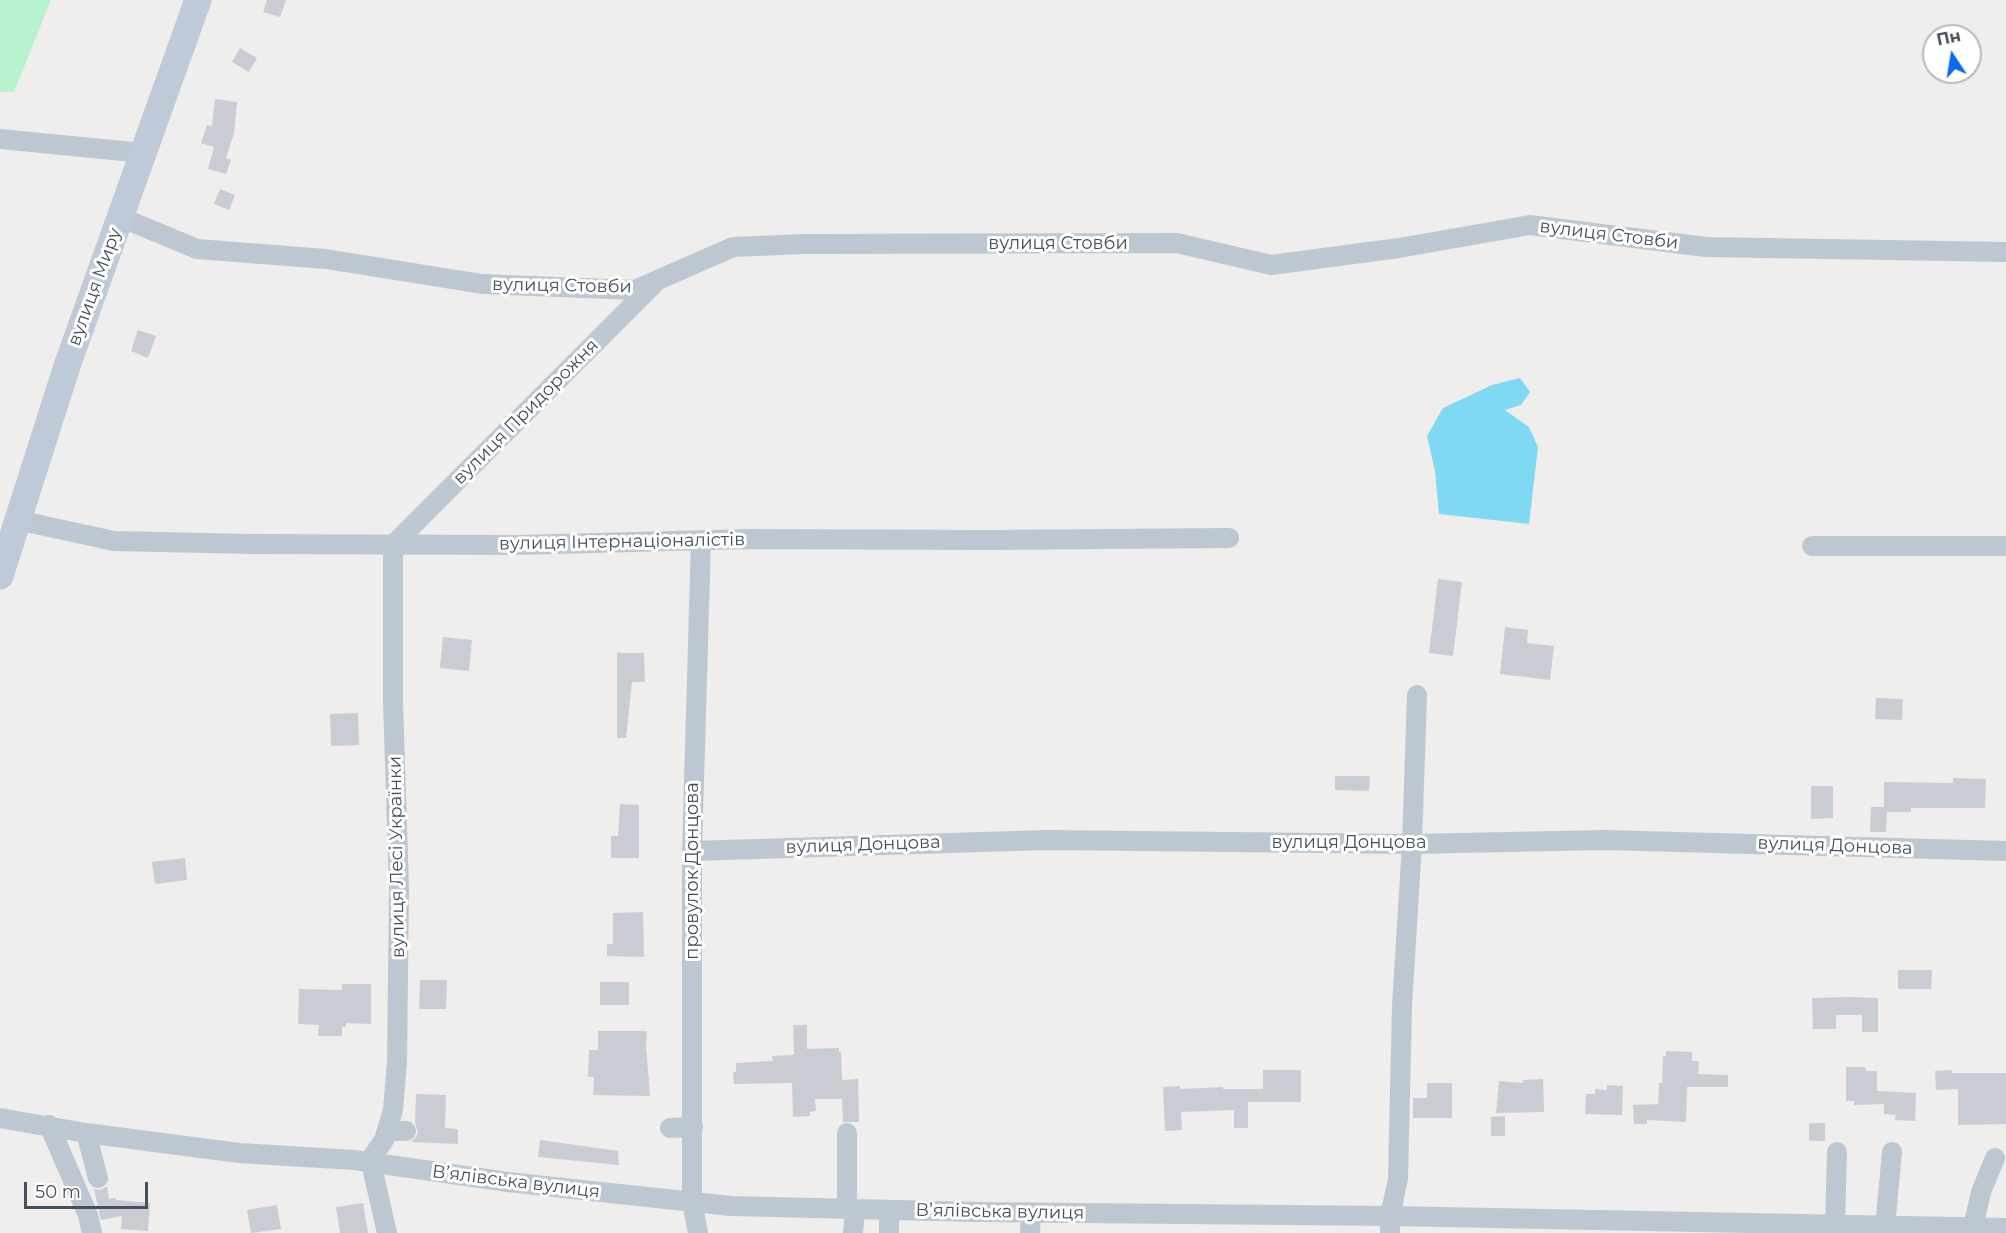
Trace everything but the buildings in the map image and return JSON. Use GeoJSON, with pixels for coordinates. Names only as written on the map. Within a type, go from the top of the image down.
{"type":"FeatureCollection","features":[{"type":"Feature","properties":{"kind":"street","name":"вулиця Миру"},"geometry":{"type":"LineString","coordinates":[[0,576],[68,363],[198,0]]}},
{"type":"Feature","properties":{"kind":"street"},"geometry":{"type":"LineString","coordinates":[[0,139],[143,153]]}},
{"type":"Feature","properties":{"kind":"street","name":"вулиця Стовби"},"geometry":{"type":"LineString","coordinates":[[120,217],[197,249],[326,259],[482,284],[635,290],[733,247],[803,244],[1177,243],[1271,265],[1399,248],[1530,225],[1706,247],[2006,252]]}},
{"type":"Feature","properties":{"kind":"street","name":"вулиця Придорожня"},"geometry":{"type":"LineString","coordinates":[[393,545],[659,279]]}},
{"type":"Feature","properties":{"kind":"street","name":"вулиця Інтернаціоналістів"},"geometry":{"type":"LineString","coordinates":[[17,520],[114,541],[517,545],[701,540],[1229,538]]}},
{"type":"Feature","properties":{"kind":"street","name":"провулок Донцова"},"geometry":{"type":"LineString","coordinates":[[698,1233],[692,1202],[692,851],[701,540]]}},
{"type":"Feature","properties":{"kind":"street","name":"вулиця Лесі Українки"},"geometry":{"type":"LineString","coordinates":[[369,1163],[396,1131],[393,1110],[403,1048],[393,702],[393,545]]}},
{"type":"Feature","properties":{"kind":"street"},"geometry":{"type":"LineString","coordinates":[[1812,546],[2006,546]]}},
{"type":"Feature","properties":{"kind":"street"},"geometry":{"type":"LineString","coordinates":[[1390,1225],[1398,1179],[1402,1006],[1412,844],[1417,695]]}},
{"type":"Feature","properties":{"kind":"street","name":"вулиця Донцова"},"geometry":{"type":"LineString","coordinates":[[692,851],[1047,840],[1412,844],[1605,840],[2006,851]]}},
{"type":"Feature","properties":{"kind":"street","name":"В’ялівська вулиця"},"geometry":{"type":"LineString","coordinates":[[0,1118],[86,1133],[239,1153],[354,1160],[508,1182],[731,1206],[1031,1213],[1100,1224],[2006,1228]]}},
{"type":"Feature","properties":{"kind":"street"},"geometry":{"type":"LineString","coordinates":[[49,1125],[88,1215],[92,1233]]}},
{"type":"Feature","properties":{"kind":"street"},"geometry":{"type":"LineString","coordinates":[[670,1128],[693,1126]]}},
{"type":"Feature","properties":{"kind":"street"},"geometry":{"type":"LineString","coordinates":[[86,1133],[98,1179]]}},
{"type":"Feature","properties":{"kind":"street"},"geometry":{"type":"LineString","coordinates":[[847,1133],[854,1233]]}},
{"type":"Feature","properties":{"kind":"street"},"geometry":{"type":"LineString","coordinates":[[1835,1226],[1837,1152]]}},
{"type":"Feature","properties":{"kind":"street"},"geometry":{"type":"LineString","coordinates":[[1886,1227],[1892,1152]]}},
{"type":"Feature","properties":{"kind":"street"},"geometry":{"type":"LineString","coordinates":[[1972,1228],[1981,1192],[1995,1158]]}},
{"type":"Feature","properties":{"kind":"street"},"geometry":{"type":"LineString","coordinates":[[369,1163],[387,1233]]}},
{"type":"Feature","properties":{"kind":"street"},"geometry":{"type":"LineString","coordinates":[[889,1233],[890,1210]]}},
{"type":"Feature","properties":{"kind":"street"},"geometry":{"type":"LineString","coordinates":[[1030,1233],[1031,1213]]}},
{"type":"Feature","properties":{"kind":"green space"},"geometry":{"type":"Polygon","coordinates":[[[0,0],[51,0],[14,92],[0,92],[0,0]]]}},
{"type":"Feature","properties":{"kind":"water"},"geometry":{"type":"Polygon","coordinates":[[[1520,378],[1530,392],[1521,405],[1505,410],[1529,427],[1538,447],[1529,524],[1439,514],[1435,471],[1427,436],[1443,408],[1492,385],[1520,378]]]}}]}
